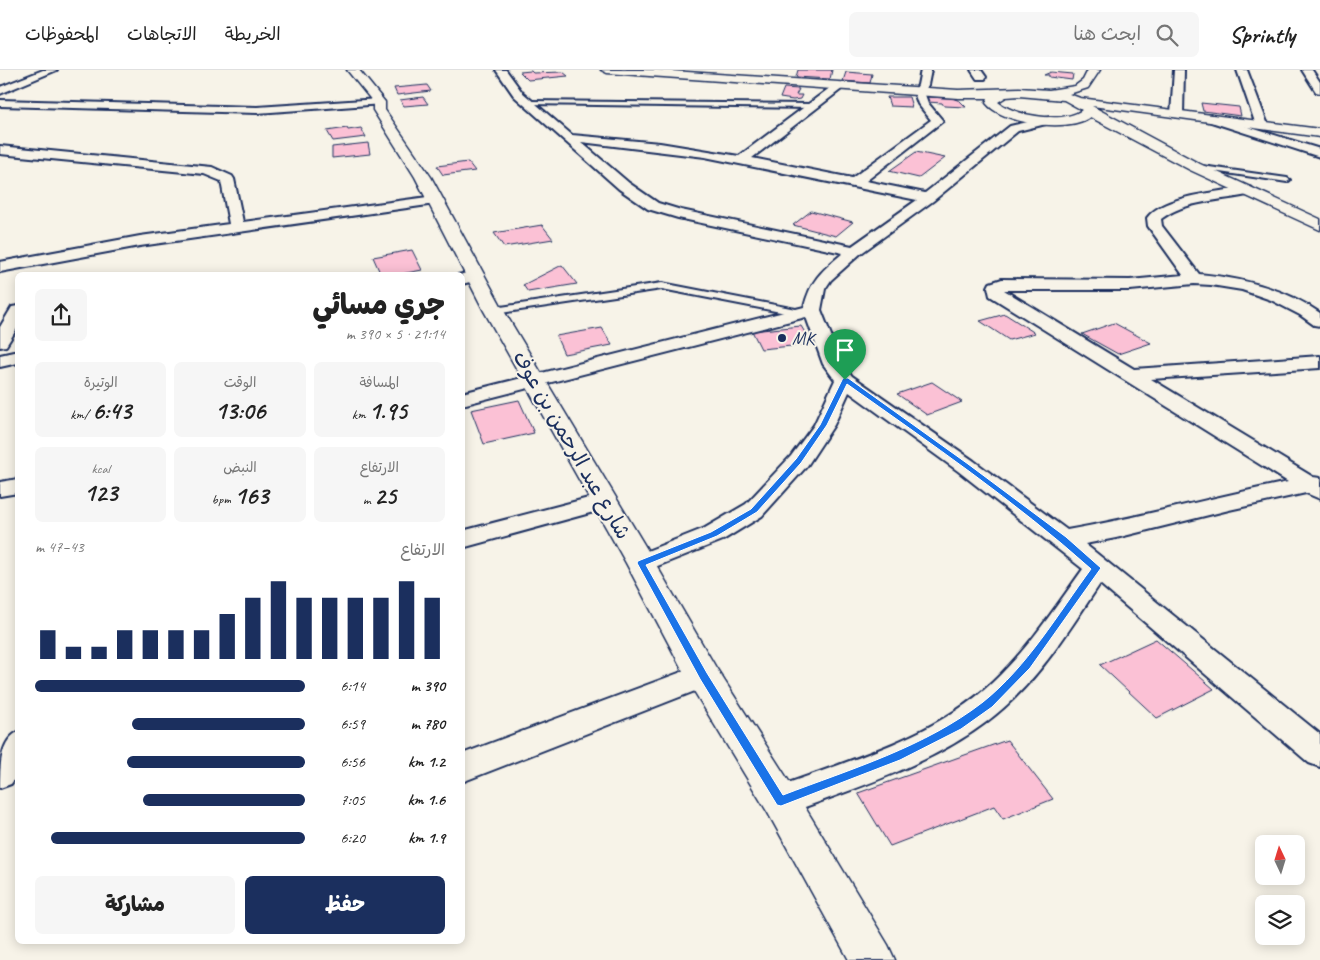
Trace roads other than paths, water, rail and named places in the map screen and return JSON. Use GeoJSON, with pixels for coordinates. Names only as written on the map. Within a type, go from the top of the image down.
{"type":"FeatureCollection","features":[{"type":"Feature","properties":{"kind":"street"},"geometry":{"type":"LineString","coordinates":[[0,91],[52,70]]}},
{"type":"Feature","properties":{"kind":"street","name":"شارع عبد الرحمن بن عوف"},"geometry":{"type":"LineString","coordinates":[[343,70],[374,105]]}},
{"type":"Feature","properties":{"kind":"street","name":"شارع عبد الرحمن بن عوف"},"geometry":{"type":"LineString","coordinates":[[353,70],[374,105],[423,177],[469,277],[494,311],[641,563],[703,676],[781,801],[873,960]]}},
{"type":"Feature","properties":{"kind":"street"},"geometry":{"type":"LineString","coordinates":[[501,70],[518,94],[529,104],[624,186],[653,206],[678,214],[855,251]]}},
{"type":"Feature","properties":{"kind":"street"},"geometry":{"type":"LineString","coordinates":[[607,70],[711,73],[839,86],[958,94],[1065,91],[1084,86],[1091,80],[1094,70]]}},
{"type":"Feature","properties":{"kind":"street"},"geometry":{"type":"LineString","coordinates":[[854,183],[937,121],[923,104],[919,92],[923,85],[926,70]]}},
{"type":"Feature","properties":{"kind":"street"},"geometry":{"type":"LineString","coordinates":[[1176,114],[1179,70]]}},
{"type":"Feature","properties":{"kind":"street"},"geometry":{"type":"LineString","coordinates":[[1242,70],[1262,125]]}},
{"type":"Feature","properties":{"kind":"street"},"geometry":{"type":"LineString","coordinates":[[1307,70],[1320,90]]}},
{"type":"Feature","properties":{"kind":"street"},"geometry":{"type":"LineString","coordinates":[[1075,100],[1093,97],[1104,80]]}},
{"type":"Feature","properties":{"kind":"street"},"geometry":{"type":"LineString","coordinates":[[740,160],[839,86]]}},
{"type":"Feature","properties":{"kind":"street"},"geometry":{"type":"LineString","coordinates":[[1039,93],[1075,100],[1320,133]]}},
{"type":"Feature","properties":{"kind":"street"},"geometry":{"type":"LineString","coordinates":[[958,94],[992,103],[1010,121]]}},
{"type":"Feature","properties":{"kind":"street"},"geometry":{"type":"LineString","coordinates":[[992,103],[993,99],[1003,94]]}},
{"type":"Feature","properties":{"kind":"street"},"geometry":{"type":"LineString","coordinates":[[1075,100],[1148,144],[1320,225]]}},
{"type":"Feature","properties":{"kind":"street"},"geometry":{"type":"LineString","coordinates":[[0,103],[234,110],[374,105]]}},
{"type":"Feature","properties":{"kind":"street"},"geometry":{"type":"LineString","coordinates":[[807,311],[825,277],[855,251],[928,198],[1010,121],[1030,118],[1067,120],[1080,118],[1089,110],[1159,111]]}},
{"type":"Feature","properties":{"kind":"street"},"geometry":{"type":"LineString","coordinates":[[1209,118],[1320,153]]}},
{"type":"Feature","properties":{"kind":"street"},"geometry":{"type":"LineString","coordinates":[[1067,120],[1148,144]]}},
{"type":"Feature","properties":{"kind":"street"},"geometry":{"type":"LineString","coordinates":[[570,138],[640,143],[740,160],[928,198]]}},
{"type":"Feature","properties":{"kind":"street"},"geometry":{"type":"LineString","coordinates":[[0,150],[208,170],[228,179],[237,226]]}},
{"type":"Feature","properties":{"kind":"street"},"geometry":{"type":"LineString","coordinates":[[1194,279],[1155,226],[1154,218],[1160,212],[1179,205],[1247,191]]}},
{"type":"Feature","properties":{"kind":"street"},"geometry":{"type":"LineString","coordinates":[[0,267],[237,226],[434,200]]}},
{"type":"Feature","properties":{"kind":"street"},"geometry":{"type":"LineString","coordinates":[[40,272],[47,258]]}},
{"type":"Feature","properties":{"kind":"street"},"geometry":{"type":"LineString","coordinates":[[1316,487],[996,292],[996,287],[1012,284],[1138,284],[1194,279],[1246,287],[1282,297],[1294,302],[1320,321]]}},
{"type":"Feature","properties":{"kind":"street"},"geometry":{"type":"LineString","coordinates":[[465,398],[807,311]]}},
{"type":"Feature","properties":{"kind":"street"},"geometry":{"type":"LineString","coordinates":[[807,311],[833,364],[845,380],[966,466],[1063,539],[1320,753]]}},
{"type":"Feature","properties":{"kind":"street"},"geometry":{"type":"LineString","coordinates":[[0,342],[15,316]]}},
{"type":"Feature","properties":{"kind":"street"},"geometry":{"type":"LineString","coordinates":[[0,360],[15,358]]}},
{"type":"Feature","properties":{"kind":"street"},"geometry":{"type":"LineString","coordinates":[[1130,375],[1320,362]]}},
{"type":"Feature","properties":{"kind":"street"},"geometry":{"type":"LineString","coordinates":[[641,563],[714,534],[754,510],[799,461],[824,425],[845,380]]}},
{"type":"Feature","properties":{"kind":"street"},"geometry":{"type":"LineString","coordinates":[[0,489],[15,486]]}},
{"type":"Feature","properties":{"kind":"street"},"geometry":{"type":"LineString","coordinates":[[1063,539],[1116,530],[1316,487]]}},
{"type":"Feature","properties":{"kind":"street"},"geometry":{"type":"LineString","coordinates":[[465,539],[604,502]]}},
{"type":"Feature","properties":{"kind":"street"},"geometry":{"type":"LineString","coordinates":[[781,801],[896,757],[957,726],[988,704],[1026,665],[1096,568]]}},
{"type":"Feature","properties":{"kind":"street"},"geometry":{"type":"LineString","coordinates":[[465,767],[703,676]]}},
{"type":"Feature","properties":{"kind":"street"},"geometry":{"type":"LineString","coordinates":[[0,774],[15,751]]}},
{"type":"Feature","properties":{"kind":"lane"},"geometry":{"type":"LineString","coordinates":[[529,104],[813,106]]}},
{"type":"Feature","properties":{"kind":"lane"},"geometry":{"type":"LineString","coordinates":[[1195,167],[1287,180]]}},
{"type":"Feature","properties":{"kind":"lane"},"geometry":{"type":"LineString","coordinates":[[494,311],[662,286],[807,311]]}},
{"type":"Feature","properties":{"kind":"place","name":"MK"},"geometry":{"type":"Point","coordinates":[782,338]}}]}
